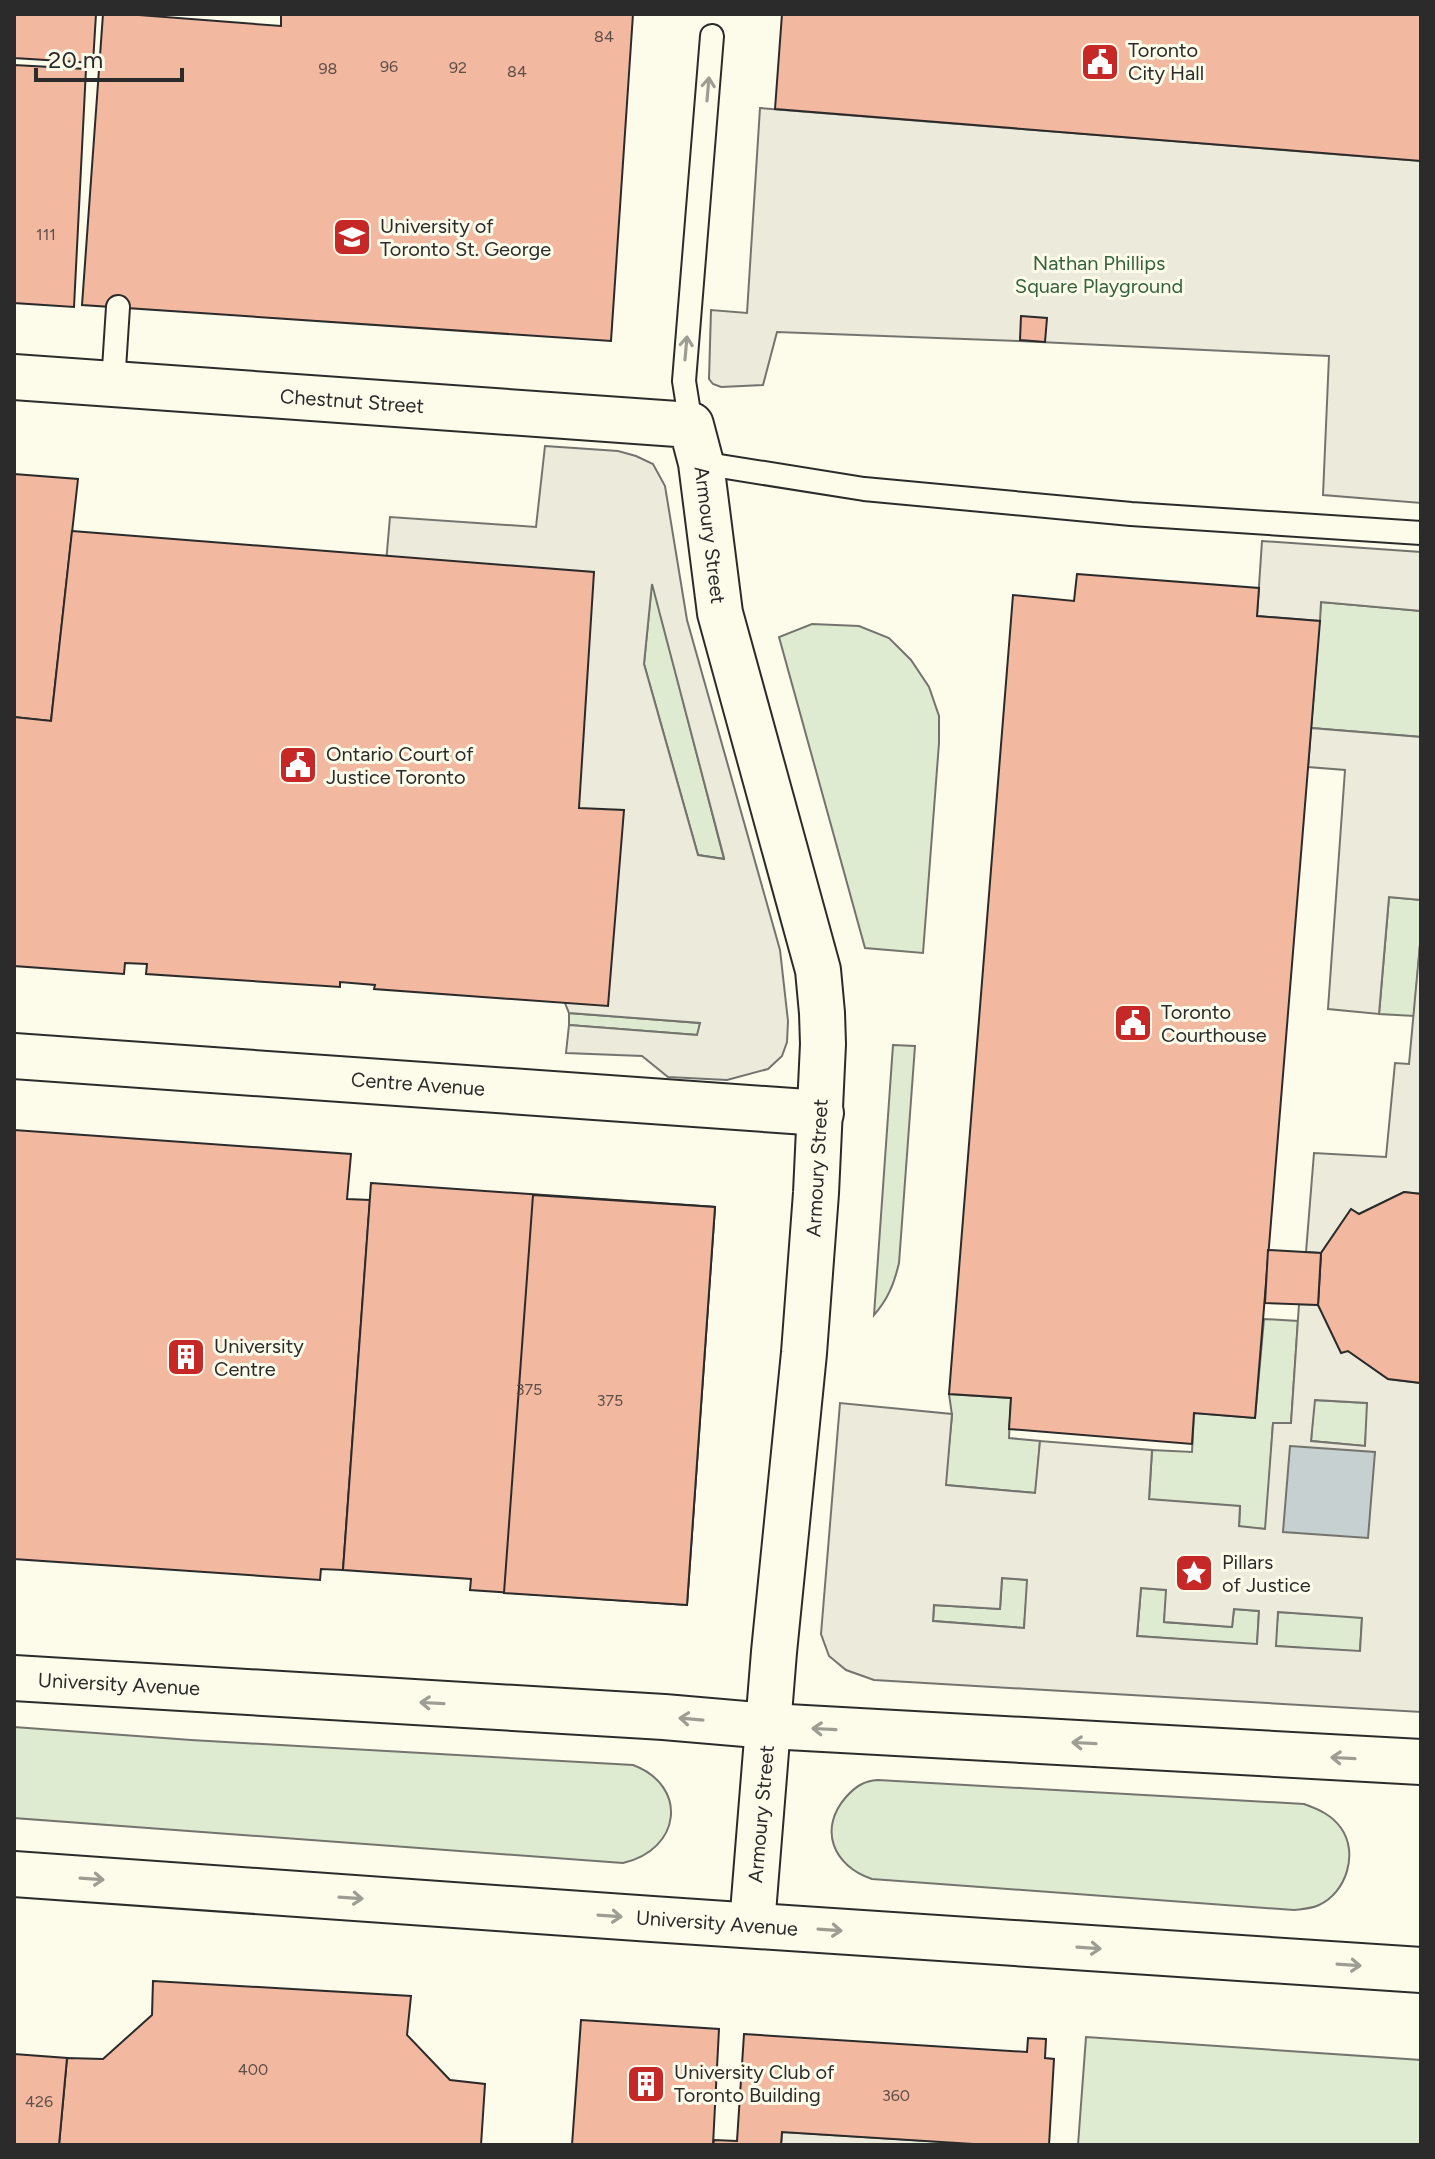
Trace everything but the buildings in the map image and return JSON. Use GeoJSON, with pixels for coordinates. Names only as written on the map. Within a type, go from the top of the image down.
{"type":"FeatureCollection","features":[{"type":"Feature","properties":{"kind":"street","name":"Chestnut Street"},"geometry":{"type":"LineString","coordinates":[[14,377],[113,384],[696,444]]}},
{"type":"Feature","properties":{"kind":"street","name":"Armoury Street"},"geometry":{"type":"LineString","coordinates":[[696,444],[720,613],[818,970],[822,1013],[821,1113],[804,1353],[752,1925]]}},
{"type":"Feature","properties":{"kind":"street","name":"Centre Avenue"},"geometry":{"type":"LineString","coordinates":[[14,1056],[821,1113]]}},
{"type":"Feature","properties":{"kind":"street","name":"University Avenue"},"geometry":{"type":"LineString","coordinates":[[14,1678],[769,1726],[1421,1762]]}},
{"type":"Feature","properties":{"kind":"street","name":"University Avenue"},"geometry":{"type":"LineString","coordinates":[[14,1874],[752,1925],[1421,1962]]}},
{"type":"Feature","properties":{"kind":"lane"},"geometry":{"type":"LineString","coordinates":[[712,36],[684,381],[696,444],[880,490],[1131,514],[1421,533]]}},
{"type":"Feature","properties":{"kind":"lane"},"geometry":{"type":"LineString","coordinates":[[113,384],[118,307]]}},
{"type":"Feature","properties":{"kind":"green space"},"geometry":{"type":"Polygon","coordinates":[[[652,581],[724,859],[698,855],[644,664],[652,581]]]}},
{"type":"Feature","properties":{"kind":"green space"},"geometry":{"type":"Polygon","coordinates":[[[1321,602],[1421,611],[1421,737],[1311,728],[1321,602]]]}},
{"type":"Feature","properties":{"kind":"green space"},"geometry":{"type":"Polygon","coordinates":[[[812,624],[859,626],[889,638],[911,660],[929,687],[939,716],[923,953],[865,948],[779,637],[812,624]]]}},
{"type":"Feature","properties":{"kind":"green space"},"geometry":{"type":"Polygon","coordinates":[[[1389,897],[1421,900],[1414,1016],[1379,1014],[1389,897]]]}},
{"type":"Feature","properties":{"kind":"green space"},"geometry":{"type":"Polygon","coordinates":[[[569,1013],[700,1023],[698,1035],[569,1025],[569,1013]]]}},
{"type":"Feature","properties":{"kind":"green space"},"geometry":{"type":"Polygon","coordinates":[[[893,1045],[915,1046],[899,1263],[890,1291],[874,1315],[893,1045]]]}},
{"type":"Feature","properties":{"kind":"green space"},"geometry":{"type":"Polygon","coordinates":[[[1264,1319],[1298,1321],[1291,1424],[1273,1424],[1266,1529],[1239,1527],[1240,1507],[1149,1500],[1152,1450],[1192,1452],[1194,1413],[1255,1418],[1264,1319]]]}},
{"type":"Feature","properties":{"kind":"green space"},"geometry":{"type":"Polygon","coordinates":[[[949,1394],[1011,1398],[1009,1438],[1040,1441],[1036,1493],[945,1485],[952,1415],[949,1394]]]}},
{"type":"Feature","properties":{"kind":"green space"},"geometry":{"type":"Polygon","coordinates":[[[1314,1400],[1368,1403],[1365,1446],[1311,1441],[1314,1400]]]}},
{"type":"Feature","properties":{"kind":"green space"},"geometry":{"type":"Polygon","coordinates":[[[1002,1578],[1028,1580],[1024,1628],[933,1621],[934,1605],[1000,1609],[1002,1578]]]}},
{"type":"Feature","properties":{"kind":"green space"},"geometry":{"type":"Polygon","coordinates":[[[1141,1588],[1167,1590],[1164,1622],[1232,1627],[1234,1609],[1259,1611],[1257,1645],[1137,1636],[1141,1588]]]}},
{"type":"Feature","properties":{"kind":"green space"},"geometry":{"type":"Polygon","coordinates":[[[1278,1612],[1362,1617],[1360,1652],[1275,1646],[1278,1612]]]}},
{"type":"Feature","properties":{"kind":"green space"},"geometry":{"type":"Polygon","coordinates":[[[14,1727],[633,1765],[651,1775],[663,1787],[670,1802],[671,1817],[657,1845],[642,1856],[623,1863],[14,1818],[14,1727]]]}},
{"type":"Feature","properties":{"kind":"green space"},"geometry":{"type":"Polygon","coordinates":[[[878,1780],[1304,1804],[1324,1813],[1341,1828],[1349,1849],[1347,1871],[1343,1882],[1328,1899],[1313,1907],[1294,1910],[872,1879],[859,1873],[839,1856],[832,1834],[837,1809],[846,1797],[860,1785],[878,1780]]]}},
{"type":"Feature","properties":{"kind":"green space"},"geometry":{"type":"Polygon","coordinates":[[[1086,2037],[1421,2060],[1421,2145],[1078,2145],[1086,2037]]]}},
{"type":"Feature","properties":{"kind":"shaded area"},"geometry":{"type":"Polygon","coordinates":[[[760,108],[1421,161],[1421,503],[1323,495],[1329,356],[777,332],[763,385],[721,387],[713,384],[709,379],[711,310],[747,313],[760,108]]]}},
{"type":"Feature","properties":{"kind":"shaded area"},"geometry":{"type":"Polygon","coordinates":[[[545,446],[618,451],[636,456],[653,464],[665,486],[687,620],[780,950],[788,1021],[787,1042],[782,1056],[768,1069],[727,1080],[668,1077],[642,1056],[566,1053],[569,1025],[697,1035],[700,1023],[569,1013],[565,1003],[579,808],[381,620],[390,517],[536,527],[545,446]],[[652,584],[644,664],[698,855],[724,859],[652,584]]]}},
{"type":"Feature","properties":{"kind":"shaded area"},"geometry":{"type":"Polygon","coordinates":[[[1262,541],[1421,552],[1421,611],[1321,602],[1320,621],[1257,616],[1262,541]]]}},
{"type":"Feature","properties":{"kind":"shaded area"},"geometry":{"type":"Polygon","coordinates":[[[1311,728],[1421,737],[1421,900],[1389,897],[1379,1014],[1328,1009],[1345,770],[1308,767],[1311,728]]]}},
{"type":"Feature","properties":{"kind":"shaded area"},"geometry":{"type":"Polygon","coordinates":[[[1421,933],[1421,1194],[1404,1192],[1359,1214],[1351,1209],[1321,1253],[1306,1252],[1314,1153],[1386,1157],[1395,1063],[1409,1064],[1421,933]]]}},
{"type":"Feature","properties":{"kind":"shaded area"},"geometry":{"type":"Polygon","coordinates":[[[1299,1304],[1318,1305],[1348,1351],[1388,1379],[1421,1383],[1421,1712],[874,1680],[846,1670],[829,1656],[821,1634],[840,1403],[952,1414],[946,1485],[1035,1493],[1040,1441],[1152,1450],[1149,1499],[1240,1506],[1239,1526],[1265,1529],[1273,1423],[1291,1423],[1299,1304]],[[1315,1400],[1311,1441],[1365,1446],[1367,1403],[1315,1400]],[[1002,1578],[1000,1609],[934,1605],[933,1621],[1024,1628],[1027,1580],[1002,1578]],[[1141,1588],[1137,1636],[1257,1644],[1259,1611],[1234,1609],[1232,1627],[1164,1622],[1166,1590],[1141,1588]],[[1278,1612],[1276,1646],[1360,1651],[1362,1618],[1278,1612]]]}},
{"type":"Feature","properties":{"kind":"shaded area"},"geometry":{"type":"Polygon","coordinates":[[[1290,1446],[1375,1452],[1368,1538],[1283,1532],[1290,1446]]]}},
{"type":"Feature","properties":{"kind":"shaded area"},"geometry":{"type":"Polygon","coordinates":[[[782,2132],[976,2144],[781,2145],[782,2132]]]}},
{"type":"Feature","properties":{"kind":"place","name":"Toronto City Hall"},"geometry":{"type":"Point","coordinates":[1100,62]}},
{"type":"Feature","properties":{"kind":"place","name":"University of Toronto St. George"},"geometry":{"type":"Point","coordinates":[352,237]}},
{"type":"Feature","properties":{"kind":"place","name":"Ontario Court of Justice Toronto"},"geometry":{"type":"Point","coordinates":[298,765]}},
{"type":"Feature","properties":{"kind":"place","name":"Toronto Courthouse"},"geometry":{"type":"Point","coordinates":[1133,1023]}},
{"type":"Feature","properties":{"kind":"place","name":"University Centre"},"geometry":{"type":"Point","coordinates":[186,1357]}},
{"type":"Feature","properties":{"kind":"place","name":"Pillars of Justice"},"geometry":{"type":"Point","coordinates":[1194,1573]}},
{"type":"Feature","properties":{"kind":"place","name":"University Club of Toronto Building"},"geometry":{"type":"Point","coordinates":[646,2084]}},
{"type":"Feature","properties":{"kind":"park label","name":"Nathan Phillips Square Playground"},"geometry":{"type":"Point","coordinates":[1099,274]}}]}
